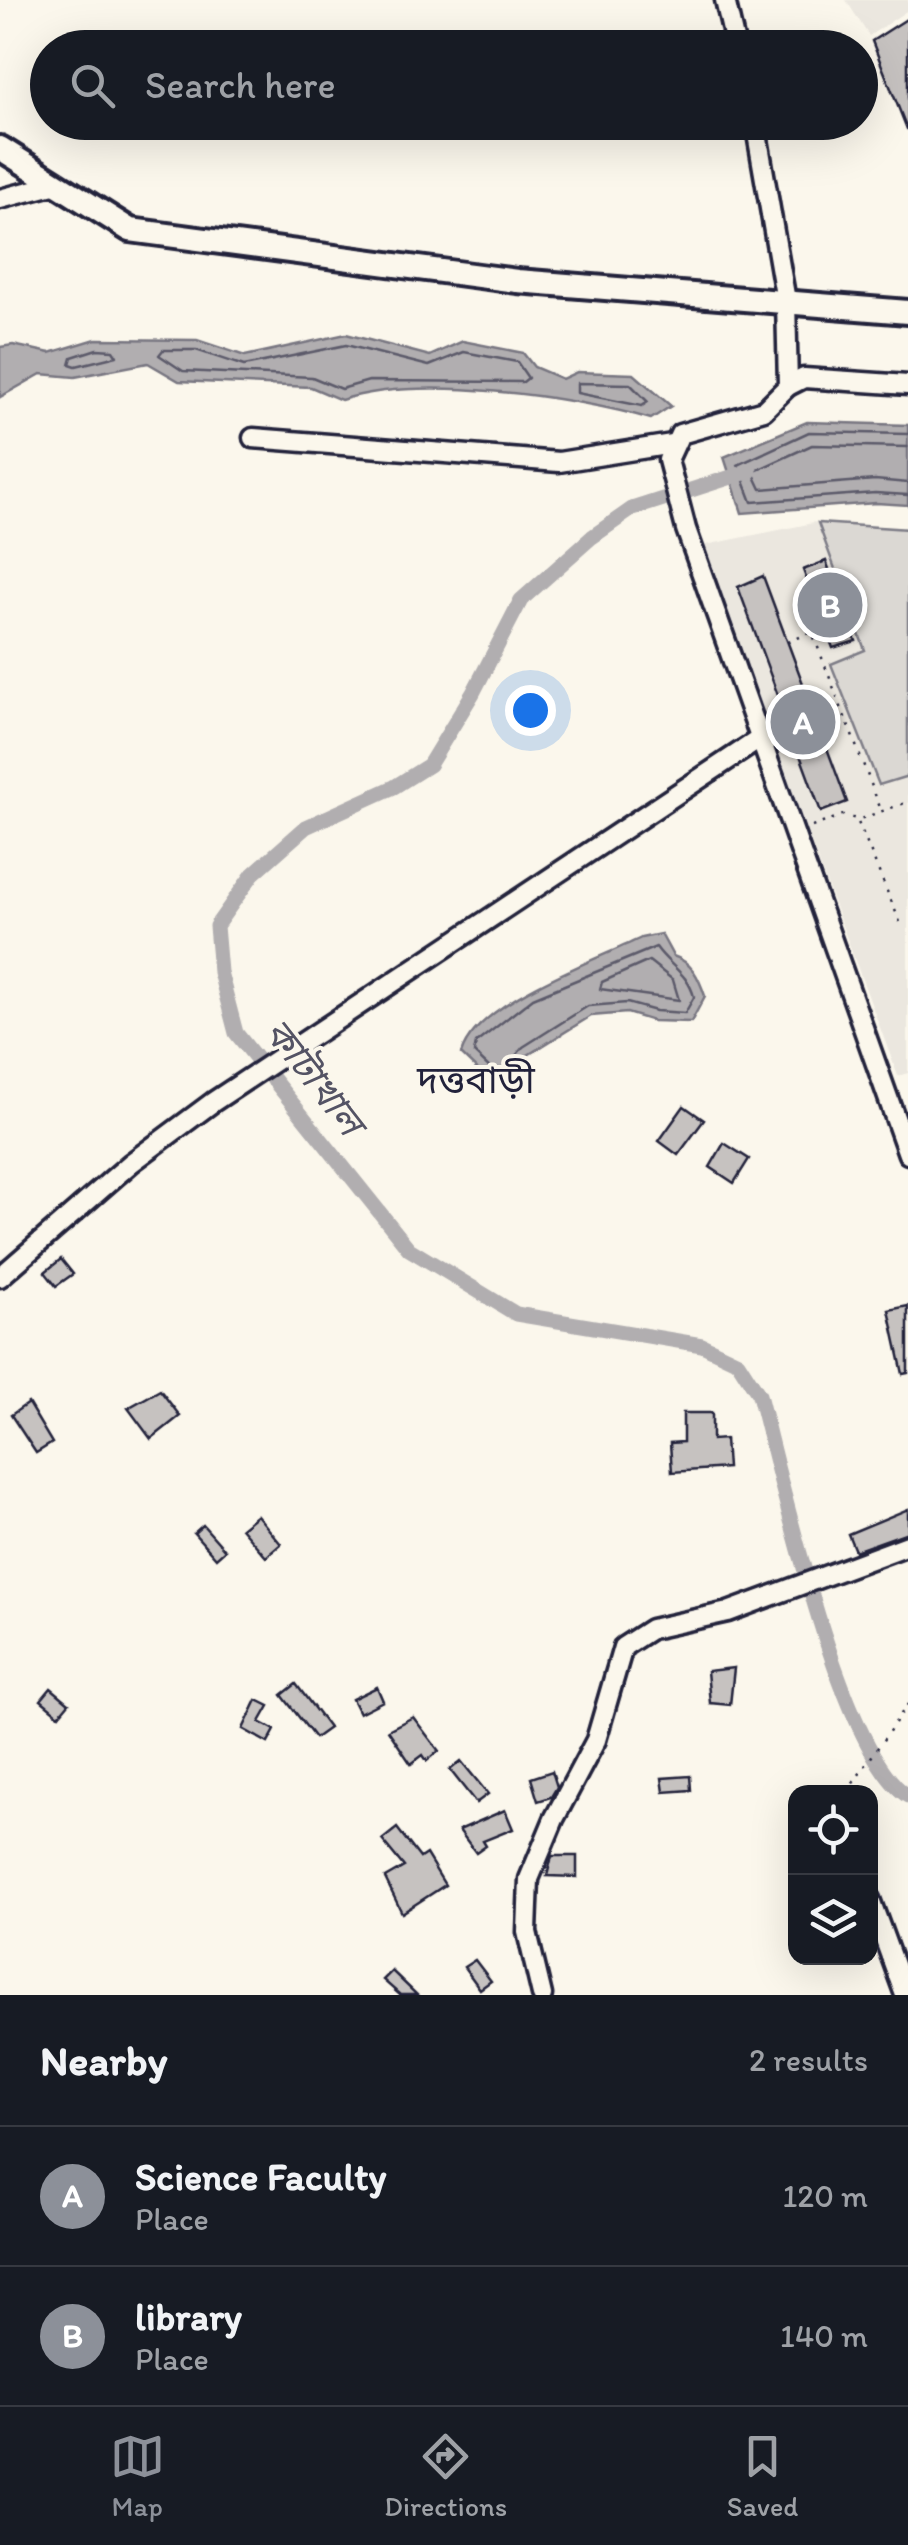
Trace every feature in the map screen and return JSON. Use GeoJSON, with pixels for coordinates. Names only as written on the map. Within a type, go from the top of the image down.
{"type":"FeatureCollection","features":[{"type":"Feature","properties":{"kind":"street"},"geometry":{"type":"LineString","coordinates":[[725,0],[732,30]]}},
{"type":"Feature","properties":{"kind":"street"},"geometry":{"type":"LineString","coordinates":[[757,140],[786,301],[788,386]]}},
{"type":"Feature","properties":{"kind":"street"},"geometry":{"type":"LineString","coordinates":[[0,148],[130,230],[517,281],[908,312]]}},
{"type":"Feature","properties":{"kind":"street"},"geometry":{"type":"LineString","coordinates":[[0,199],[56,184]]}},
{"type":"Feature","properties":{"kind":"street"},"geometry":{"type":"LineString","coordinates":[[253,438],[559,462],[670,452],[688,430],[764,410],[788,386],[804,378],[908,385]]}},
{"type":"Feature","properties":{"kind":"street"},"geometry":{"type":"LineString","coordinates":[[670,452],[686,528],[908,1154]]}},
{"type":"Feature","properties":{"kind":"street"},"geometry":{"type":"LineString","coordinates":[[0,1277],[131,1163],[213,1102],[760,738]]}},
{"type":"Feature","properties":{"kind":"street"},"geometry":{"type":"LineString","coordinates":[[887,1095],[908,1088]]}},
{"type":"Feature","properties":{"kind":"street"},"geometry":{"type":"LineString","coordinates":[[542,1995],[527,1932],[530,1879],[554,1820],[596,1740],[623,1647],[651,1629],[728,1612],[908,1544]]}},
{"type":"Feature","properties":{"kind":"street"},"geometry":{"type":"LineString","coordinates":[[878,1922],[904,1995]]}},
{"type":"Feature","properties":{"kind":"path"},"geometry":{"type":"LineString","coordinates":[[788,642],[812,632],[881,810]]}},
{"type":"Feature","properties":{"kind":"path"},"geometry":{"type":"LineString","coordinates":[[794,833],[843,816],[858,820],[908,802]]}},
{"type":"Feature","properties":{"kind":"path"},"geometry":{"type":"LineString","coordinates":[[858,820],[900,922]]}},
{"type":"Feature","properties":{"kind":"path"},"geometry":{"type":"LineString","coordinates":[[852,1785],[908,1704]]}},
{"type":"Feature","properties":{"kind":"shaded area"},"geometry":{"type":"Polygon","coordinates":[[[846,0],[908,0],[908,10],[878,30],[865,30],[846,0]]]}},
{"type":"Feature","properties":{"kind":"shaded area"},"geometry":{"type":"Polygon","coordinates":[[[807,522],[908,528],[908,1073],[898,1076],[701,546],[813,523],[807,522]]]}},
{"type":"Feature","properties":{"kind":"shaded area"},"geometry":{"type":"Polygon","coordinates":[[[818,523],[908,529],[908,776],[879,785],[831,664],[865,650],[818,523]]]}},
{"type":"Feature","properties":{"kind":"water"},"geometry":{"type":"Polygon","coordinates":[[[346,334],[430,356],[463,341],[523,353],[534,367],[562,379],[577,372],[634,374],[671,406],[651,419],[539,396],[453,389],[411,389],[341,400],[311,387],[179,381],[148,363],[75,377],[41,374],[0,397],[0,347],[13,345],[50,353],[96,339],[197,340],[245,356],[346,334]]]}},
{"type":"Feature","properties":{"kind":"water"},"geometry":{"type":"Polygon","coordinates":[[[807,422],[908,425],[908,505],[876,503],[742,513],[724,457],[807,422]]]}},
{"type":"Feature","properties":{"kind":"water"},"geometry":{"type":"Polygon","coordinates":[[[661,934],[673,956],[694,972],[705,996],[691,1022],[653,1021],[627,1013],[591,1016],[528,1055],[505,1083],[491,1083],[461,1054],[471,1035],[512,1001],[567,971],[641,938],[661,934]]]}},
{"type":"Feature","properties":{"kind":"building"},"geometry":{"type":"Polygon","coordinates":[[[908,18],[908,129],[878,56],[878,37],[908,18]]]}},
{"type":"Feature","properties":{"kind":"building"},"geometry":{"type":"Polygon","coordinates":[[[826,561],[856,641],[833,648],[803,570],[826,561]]]}},
{"type":"Feature","properties":{"kind":"building"},"geometry":{"type":"Polygon","coordinates":[[[763,576],[847,802],[821,812],[738,587],[763,576]]]}},
{"type":"Feature","properties":{"kind":"building"},"geometry":{"type":"Polygon","coordinates":[[[684,1106],[704,1120],[678,1155],[659,1141],[684,1106]]]}},
{"type":"Feature","properties":{"kind":"building"},"geometry":{"type":"Polygon","coordinates":[[[724,1143],[749,1159],[734,1183],[710,1167],[724,1143]]]}},
{"type":"Feature","properties":{"kind":"building"},"geometry":{"type":"Polygon","coordinates":[[[61,1259],[73,1274],[56,1286],[45,1272],[61,1259]]]}},
{"type":"Feature","properties":{"kind":"building"},"geometry":{"type":"Polygon","coordinates":[[[908,1306],[908,1373],[903,1374],[889,1310],[908,1306]]]}},
{"type":"Feature","properties":{"kind":"building"},"geometry":{"type":"Polygon","coordinates":[[[160,1390],[180,1416],[151,1439],[128,1408],[160,1390]]]}},
{"type":"Feature","properties":{"kind":"building"},"geometry":{"type":"Polygon","coordinates":[[[28,1403],[52,1443],[36,1453],[11,1415],[28,1403]]]}},
{"type":"Feature","properties":{"kind":"building"},"geometry":{"type":"Polygon","coordinates":[[[683,1413],[712,1413],[712,1440],[725,1439],[727,1468],[672,1472],[670,1443],[683,1442],[683,1413]]]}},
{"type":"Feature","properties":{"kind":"building"},"geometry":{"type":"Polygon","coordinates":[[[908,1509],[908,1532],[855,1551],[848,1534],[908,1509]]]}},
{"type":"Feature","properties":{"kind":"building"},"geometry":{"type":"Polygon","coordinates":[[[257,1515],[281,1544],[266,1557],[241,1528],[257,1515]]]}},
{"type":"Feature","properties":{"kind":"building"},"geometry":{"type":"Polygon","coordinates":[[[203,1525],[225,1550],[216,1558],[194,1533],[203,1525]]]}},
{"type":"Feature","properties":{"kind":"building"},"geometry":{"type":"Polygon","coordinates":[[[734,1668],[730,1705],[710,1703],[707,1671],[734,1668]]]}},
{"type":"Feature","properties":{"kind":"building"},"geometry":{"type":"Polygon","coordinates":[[[296,1684],[329,1728],[315,1738],[282,1695],[296,1684]]]}},
{"type":"Feature","properties":{"kind":"building"},"geometry":{"type":"Polygon","coordinates":[[[377,1687],[383,1701],[359,1713],[352,1699],[377,1687]]]}},
{"type":"Feature","properties":{"kind":"building"},"geometry":{"type":"Polygon","coordinates":[[[51,1688],[69,1703],[59,1715],[41,1700],[51,1688]]]}},
{"type":"Feature","properties":{"kind":"building"},"geometry":{"type":"Polygon","coordinates":[[[257,1700],[269,1706],[260,1722],[275,1730],[268,1743],[243,1729],[257,1700]]]}},
{"type":"Feature","properties":{"kind":"building"},"geometry":{"type":"Polygon","coordinates":[[[413,1717],[439,1751],[427,1761],[423,1755],[411,1764],[388,1730],[413,1717]]]}},
{"type":"Feature","properties":{"kind":"building"},"geometry":{"type":"Polygon","coordinates":[[[461,1761],[488,1794],[476,1803],[450,1770],[461,1761]]]}},
{"type":"Feature","properties":{"kind":"building"},"geometry":{"type":"Polygon","coordinates":[[[552,1771],[557,1787],[551,1797],[538,1801],[531,1778],[552,1771]]]}},
{"type":"Feature","properties":{"kind":"building"},"geometry":{"type":"Polygon","coordinates":[[[690,1776],[691,1790],[664,1792],[662,1778],[690,1776]]]}},
{"type":"Feature","properties":{"kind":"building"},"geometry":{"type":"Polygon","coordinates":[[[505,1810],[513,1829],[483,1841],[486,1846],[476,1853],[459,1830],[505,1810]]]}},
{"type":"Feature","properties":{"kind":"building"},"geometry":{"type":"Polygon","coordinates":[[[397,1828],[420,1858],[426,1854],[445,1885],[402,1913],[385,1878],[404,1867],[382,1840],[397,1828]]]}},
{"type":"Feature","properties":{"kind":"building"},"geometry":{"type":"Polygon","coordinates":[[[552,1856],[577,1856],[577,1877],[547,1876],[552,1856]]]}},
{"type":"Feature","properties":{"kind":"building"},"geometry":{"type":"Polygon","coordinates":[[[475,1960],[491,1981],[480,1989],[464,1967],[475,1960]]]}},
{"type":"Feature","properties":{"kind":"building"},"geometry":{"type":"Polygon","coordinates":[[[392,1971],[417,1995],[400,1995],[383,1980],[392,1971]]]}},
{"type":"Feature","properties":{"kind":"waterway","name":"কাটাখাল"},"geometry":{"type":"LineString","coordinates":[[750,471],[632,509],[592,537],[521,600],[473,693],[429,765],[394,787],[306,827],[253,874],[216,926],[220,972],[236,1033],[409,1249],[516,1314],[702,1345],[738,1362],[759,1395],[798,1548],[837,1673],[883,1770],[908,1796]]}},
{"type":"Feature","properties":{"kind":"place","name":"library"},"geometry":{"type":"Point","coordinates":[830,605]}},
{"type":"Feature","properties":{"kind":"place","name":"Science Faculty"},"geometry":{"type":"Point","coordinates":[803,722]}},
{"type":"Feature","properties":{"kind":"district","name":"দত্তবাড়ী"},"geometry":{"type":"Point","coordinates":[476,1080]}}]}
